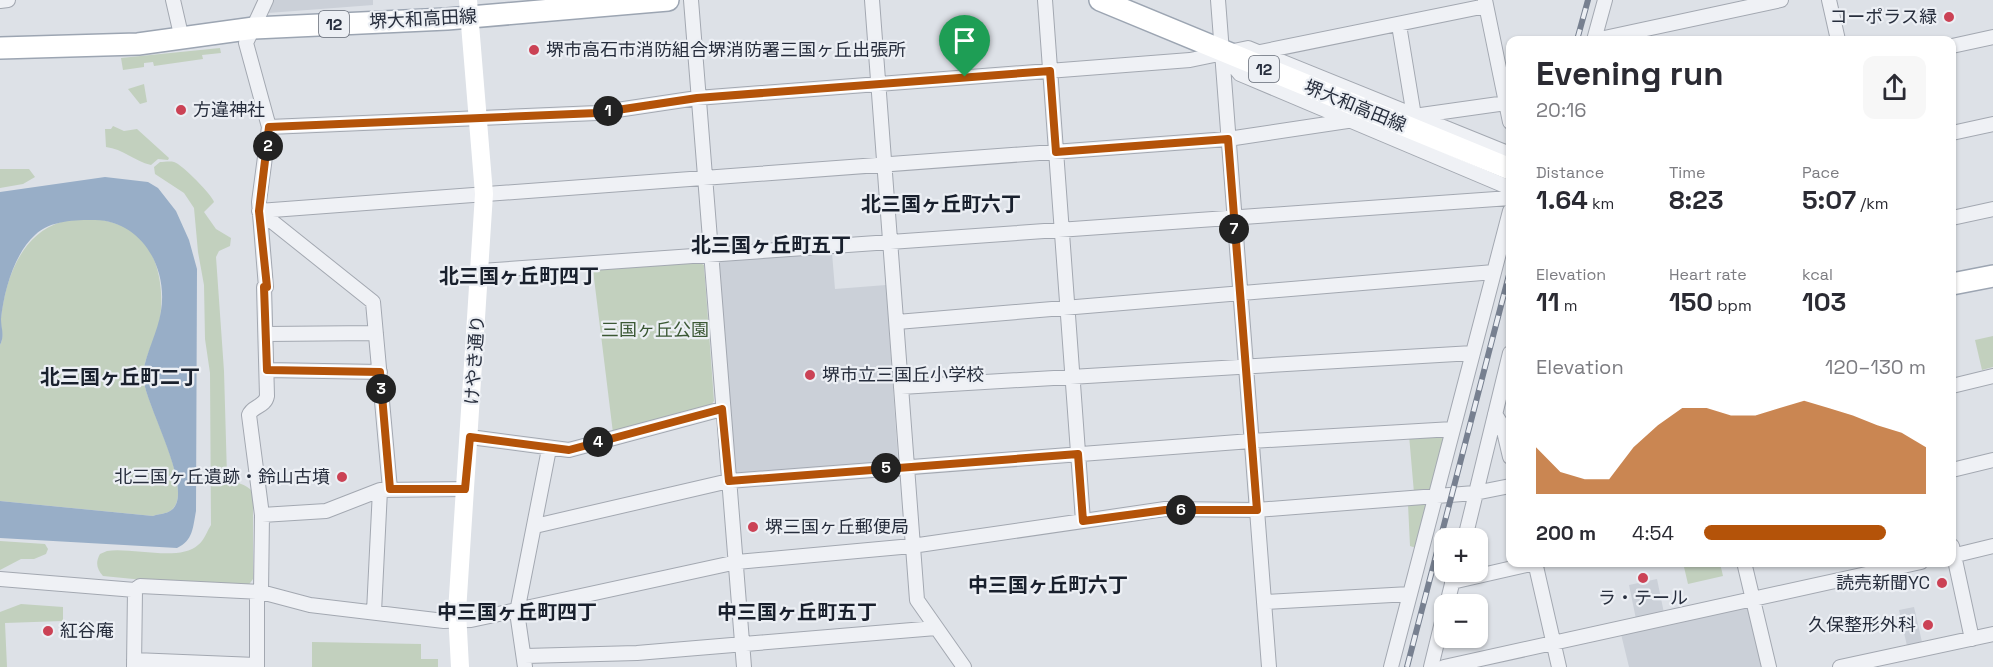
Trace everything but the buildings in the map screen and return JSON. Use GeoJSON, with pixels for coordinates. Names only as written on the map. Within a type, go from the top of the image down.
{"type":"FeatureCollection","features":[{"type":"Feature","properties":{"kind":"main road","name":"堺大和高田線"},"geometry":{"type":"LineString","coordinates":[[0,48],[138,44],[254,28],[468,8],[668,0]]}},
{"type":"Feature","properties":{"kind":"main road","name":"堺大和高田線"},"geometry":{"type":"LineString","coordinates":[[1103,1],[1222,52],[1419,125],[1506,167]]}},
{"type":"Feature","properties":{"kind":"main road"},"geometry":{"type":"LineString","coordinates":[[1956,283],[1993,276]]}},
{"type":"Feature","properties":{"kind":"street"},"geometry":{"type":"LineString","coordinates":[[0,1],[8,0]]}},
{"type":"Feature","properties":{"kind":"street"},"geometry":{"type":"LineString","coordinates":[[172,0],[182,39]]}},
{"type":"Feature","properties":{"kind":"street"},"geometry":{"type":"LineString","coordinates":[[135,590],[134,663],[256,666],[262,515],[249,416],[251,410],[267,399],[264,287],[267,287],[259,211],[269,127],[246,43],[266,0]]}},
{"type":"Feature","properties":{"kind":"street"},"geometry":{"type":"LineString","coordinates":[[691,0],[709,255],[737,562],[744,667]]}},
{"type":"Feature","properties":{"kind":"street"},"geometry":{"type":"LineString","coordinates":[[872,0],[917,600],[964,667]]}},
{"type":"Feature","properties":{"kind":"street"},"geometry":{"type":"LineString","coordinates":[[1046,0],[1083,521]]}},
{"type":"Feature","properties":{"kind":"street"},"geometry":{"type":"LineString","coordinates":[[1218,0],[1269,667]]}},
{"type":"Feature","properties":{"kind":"street"},"geometry":{"type":"LineString","coordinates":[[1595,36],[1605,0]]}},
{"type":"Feature","properties":{"kind":"street"},"geometry":{"type":"LineString","coordinates":[[1613,36],[1780,0]]}},
{"type":"Feature","properties":{"kind":"street"},"geometry":{"type":"LineString","coordinates":[[1829,0],[1837,36]]}},
{"type":"Feature","properties":{"kind":"street"},"geometry":{"type":"LineString","coordinates":[[1260,52],[1399,25],[1485,3],[1506,103],[1419,125]]}},
{"type":"Feature","properties":{"kind":"street","name":"けやき通り"},"geometry":{"type":"LineString","coordinates":[[460,667],[457,621],[481,271],[484,194],[468,8]]}},
{"type":"Feature","properties":{"kind":"street"},"geometry":{"type":"LineString","coordinates":[[1399,25],[1419,125]]}},
{"type":"Feature","properties":{"kind":"street"},"geometry":{"type":"LineString","coordinates":[[1956,45],[1993,37]]}},
{"type":"Feature","properties":{"kind":"street"},"geometry":{"type":"LineString","coordinates":[[269,127],[597,113],[697,98],[1190,60],[1248,48],[1419,125],[1506,153]]}},
{"type":"Feature","properties":{"kind":"street"},"geometry":{"type":"LineString","coordinates":[[1222,52],[1240,74],[1354,120],[1506,186]]}},
{"type":"Feature","properties":{"kind":"street"},"geometry":{"type":"LineString","coordinates":[[259,211],[1228,139],[1354,120]]}},
{"type":"Feature","properties":{"kind":"street"},"geometry":{"type":"LineString","coordinates":[[1956,133],[1993,124]]}},
{"type":"Feature","properties":{"kind":"street"},"geometry":{"type":"LineString","coordinates":[[481,271],[1506,198]]}},
{"type":"Feature","properties":{"kind":"street"},"geometry":{"type":"LineString","coordinates":[[1956,217],[1993,209]]}},
{"type":"Feature","properties":{"kind":"street"},"geometry":{"type":"LineString","coordinates":[[259,211],[374,302],[380,372],[385,490],[374,612]]}},
{"type":"Feature","properties":{"kind":"street"},"geometry":{"type":"LineString","coordinates":[[1391,667],[1506,226]]}},
{"type":"Feature","properties":{"kind":"street"},"geometry":{"type":"LineString","coordinates":[[897,322],[1494,272]]}},
{"type":"Feature","properties":{"kind":"street"},"geometry":{"type":"LineString","coordinates":[[266,334],[376,333]]}},
{"type":"Feature","properties":{"kind":"street"},"geometry":{"type":"LineString","coordinates":[[901,387],[1473,353]]}},
{"type":"Feature","properties":{"kind":"street"},"geometry":{"type":"LineString","coordinates":[[267,370],[380,372]]}},
{"type":"Feature","properties":{"kind":"street"},"geometry":{"type":"LineString","coordinates":[[1956,385],[1993,376]]}},
{"type":"Feature","properties":{"kind":"street"},"geometry":{"type":"LineString","coordinates":[[1467,528],[1475,493],[1501,407],[1506,377]]}},
{"type":"Feature","properties":{"kind":"street"},"geometry":{"type":"LineString","coordinates":[[1501,407],[1506,440]]}},
{"type":"Feature","properties":{"kind":"street"},"geometry":{"type":"LineString","coordinates":[[470,437],[569,450],[722,409]]}},
{"type":"Feature","properties":{"kind":"street"},"geometry":{"type":"LineString","coordinates":[[535,526],[729,481],[1251,441],[1453,429]]}},
{"type":"Feature","properties":{"kind":"street"},"geometry":{"type":"LineString","coordinates":[[549,449],[517,612],[525,662],[936,628]]}},
{"type":"Feature","properties":{"kind":"street"},"geometry":{"type":"LineString","coordinates":[[1956,469],[1993,460]]}},
{"type":"Feature","properties":{"kind":"street"},"geometry":{"type":"LineString","coordinates":[[0,579],[135,590],[140,586],[259,593],[310,605],[457,621],[517,612],[737,562],[912,546],[1165,510],[1257,510],[1475,493],[1506,487]]}},
{"type":"Feature","properties":{"kind":"street"},"geometry":{"type":"LineString","coordinates":[[262,515],[326,511],[385,490],[465,489]]}},
{"type":"Feature","properties":{"kind":"street"},"geometry":{"type":"LineString","coordinates":[[1956,552],[1993,546]]}},
{"type":"Feature","properties":{"kind":"street"},"geometry":{"type":"LineString","coordinates":[[1488,571],[1513,567]]}},
{"type":"Feature","properties":{"kind":"street"},"geometry":{"type":"LineString","coordinates":[[1537,567],[1559,667]]}},
{"type":"Feature","properties":{"kind":"street"},"geometry":{"type":"LineString","coordinates":[[1745,567],[1769,667]]}},
{"type":"Feature","properties":{"kind":"street"},"geometry":{"type":"LineString","coordinates":[[1444,667],[1898,567]]}},
{"type":"Feature","properties":{"kind":"street"},"geometry":{"type":"LineString","coordinates":[[1955,567],[1971,639]]}},
{"type":"Feature","properties":{"kind":"street"},"geometry":{"type":"LineString","coordinates":[[1264,603],[1410,594]]}},
{"type":"Feature","properties":{"kind":"street"},"geometry":{"type":"LineString","coordinates":[[1840,667],[1993,634]]}},
{"type":"Feature","properties":{"kind":"street"},"geometry":{"type":"LineString","coordinates":[[1431,667],[1436,648]]}},
{"type":"Feature","properties":{"kind":"street"},"geometry":{"type":"LineString","coordinates":[[1908,652],[1911,667]]}},
{"type":"Feature","properties":{"kind":"shaded area"},"geometry":{"type":"Polygon","coordinates":[[[274,0],[373,0],[373,5],[268,13],[274,0]]]}},
{"type":"Feature","properties":{"kind":"shaded area","name":"堺市立三国丘小学校"},"geometry":{"type":"Polygon","coordinates":[[[832,253],[835,289],[886,285],[898,461],[735,473],[718,261],[832,253]]]}},
{"type":"Feature","properties":{"kind":"shaded area"},"geometry":{"type":"Polygon","coordinates":[[[1657,579],[1664,613],[1636,619],[1629,585],[1657,579]]]}},
{"type":"Feature","properties":{"kind":"shaded area"},"geometry":{"type":"Polygon","coordinates":[[[1747,606],[1750,608],[1763,667],[1629,667],[1621,634],[1747,606]]]}},
{"type":"Feature","properties":{"kind":"shaded area"},"geometry":{"type":"Polygon","coordinates":[[[1914,607],[1922,642],[1907,646],[1899,610],[1914,607]]]}},
{"type":"Feature","properties":{"kind":"green space"},"geometry":{"type":"Polygon","coordinates":[[[220,48],[221,53],[202,55],[203,59],[154,66],[153,62],[144,63],[144,67],[123,70],[121,58],[220,48]]]}},
{"type":"Feature","properties":{"kind":"green space"},"geometry":{"type":"Polygon","coordinates":[[[144,84],[147,102],[140,104],[128,89],[144,84]]]}},
{"type":"Feature","properties":{"kind":"green space"},"geometry":{"type":"Polygon","coordinates":[[[113,126],[124,131],[137,129],[169,158],[168,160],[158,159],[151,165],[106,147],[105,129],[111,129],[113,126]]]}},
{"type":"Feature","properties":{"kind":"green space"},"geometry":{"type":"Polygon","coordinates":[[[160,162],[178,164],[203,187],[214,202],[204,212],[216,229],[231,238],[230,246],[219,251],[216,257],[224,371],[227,476],[253,492],[253,579],[248,586],[194,586],[103,576],[97,566],[100,554],[107,551],[180,553],[190,550],[202,541],[211,525],[210,373],[205,339],[204,285],[194,208],[184,193],[155,174],[154,167],[160,162]]]}},
{"type":"Feature","properties":{"kind":"green space"},"geometry":{"type":"Polygon","coordinates":[[[0,169],[29,169],[35,177],[23,184],[0,188],[0,169]]]}},
{"type":"Feature","properties":{"kind":"green space"},"geometry":{"type":"Polygon","coordinates":[[[71,220],[103,220],[133,231],[145,242],[159,276],[161,313],[143,377],[174,467],[178,486],[177,501],[170,511],[153,516],[0,501],[1,318],[11,274],[25,248],[47,228],[71,220]]]}},
{"type":"Feature","properties":{"kind":"green space","name":"三国ヶ丘公園"},"geometry":{"type":"Polygon","coordinates":[[[700,263],[704,265],[714,401],[711,405],[613,433],[593,270],[700,263]]]}},
{"type":"Feature","properties":{"kind":"green space"},"geometry":{"type":"Polygon","coordinates":[[[1993,336],[1993,367],[1982,370],[1975,340],[1993,336]]]}},
{"type":"Feature","properties":{"kind":"green space"},"geometry":{"type":"Polygon","coordinates":[[[1443,434],[1432,490],[1414,493],[1409,435],[1443,434]]]}},
{"type":"Feature","properties":{"kind":"green space"},"geometry":{"type":"Polygon","coordinates":[[[1425,502],[1428,506],[1416,548],[1410,546],[1408,504],[1425,502]]]}},
{"type":"Feature","properties":{"kind":"green space"},"geometry":{"type":"Polygon","coordinates":[[[0,541],[45,544],[48,549],[46,554],[34,559],[21,559],[0,570],[0,541]]]}},
{"type":"Feature","properties":{"kind":"green space"},"geometry":{"type":"Polygon","coordinates":[[[1684,567],[1721,567],[1723,576],[1688,584],[1684,567]]]}},
{"type":"Feature","properties":{"kind":"green space"},"geometry":{"type":"Polygon","coordinates":[[[21,604],[63,607],[63,621],[5,623],[7,667],[0,667],[0,612],[21,604]]]}},
{"type":"Feature","properties":{"kind":"green space"},"geometry":{"type":"Polygon","coordinates":[[[312,642],[421,644],[421,659],[438,659],[438,667],[312,667],[312,642]]]}},
{"type":"Feature","properties":{"kind":"water"},"geometry":{"type":"Polygon","coordinates":[[[105,177],[148,182],[158,188],[176,211],[189,240],[197,269],[196,511],[189,537],[177,548],[0,538],[0,501],[153,516],[170,511],[177,501],[178,486],[173,466],[144,385],[143,373],[161,311],[160,279],[156,264],[138,238],[112,222],[95,220],[64,222],[41,230],[21,252],[11,274],[2,308],[3,335],[0,345],[0,192],[105,177]]]}},
{"type":"Feature","properties":{"kind":"railway"},"geometry":{"type":"LineString","coordinates":[[1578,36],[1588,0]]}},
{"type":"Feature","properties":{"kind":"railway"},"geometry":{"type":"LineString","coordinates":[[1407,667],[1506,286]]}},
{"type":"Feature","properties":{"kind":"place","name":"コーポラス緑"},"geometry":{"type":"Point","coordinates":[1949,17]}},
{"type":"Feature","properties":{"kind":"place","name":"堺市高石市消防組合堺消防署三国ヶ丘出張所"},"geometry":{"type":"Point","coordinates":[534,50]}},
{"type":"Feature","properties":{"kind":"place","name":"方違神社"},"geometry":{"type":"Point","coordinates":[181,110]}},
{"type":"Feature","properties":{"kind":"place","name":"堺市立三国丘小学校"},"geometry":{"type":"Point","coordinates":[810,375]}},
{"type":"Feature","properties":{"kind":"place","name":"北三国ヶ丘遺跡・鈴山古墳"},"geometry":{"type":"Point","coordinates":[342,477]}},
{"type":"Feature","properties":{"kind":"place","name":"堺三国ヶ丘郵便局"},"geometry":{"type":"Point","coordinates":[753,527]}},
{"type":"Feature","properties":{"kind":"place","name":"ラ・テール"},"geometry":{"type":"Point","coordinates":[1643,578]}},
{"type":"Feature","properties":{"kind":"place","name":"読売新聞YC"},"geometry":{"type":"Point","coordinates":[1942,583]}},
{"type":"Feature","properties":{"kind":"place","name":"久保整形外科"},"geometry":{"type":"Point","coordinates":[1928,625]}},
{"type":"Feature","properties":{"kind":"place","name":"紅谷庵"},"geometry":{"type":"Point","coordinates":[48,631]}},
{"type":"Feature","properties":{"kind":"district","name":"北三国ヶ丘町六丁"},"geometry":{"type":"Point","coordinates":[941,204]}},
{"type":"Feature","properties":{"kind":"district","name":"北三国ヶ丘町五丁"},"geometry":{"type":"Point","coordinates":[771,245]}},
{"type":"Feature","properties":{"kind":"district","name":"北三国ヶ丘町四丁"},"geometry":{"type":"Point","coordinates":[519,276]}},
{"type":"Feature","properties":{"kind":"district","name":"北三国ヶ丘町二丁"},"geometry":{"type":"Point","coordinates":[120,377]}},
{"type":"Feature","properties":{"kind":"district","name":"中三国ヶ丘町六丁"},"geometry":{"type":"Point","coordinates":[1048,585]}},
{"type":"Feature","properties":{"kind":"district","name":"中三国ヶ丘町四丁"},"geometry":{"type":"Point","coordinates":[517,612]}},
{"type":"Feature","properties":{"kind":"district","name":"中三国ヶ丘町五丁"},"geometry":{"type":"Point","coordinates":[797,612]}},
{"type":"Feature","properties":{"kind":"route"},"geometry":{"type":"LineString","coordinates":[[1050,71],[1056,152],[1228,139],[1257,510],[1165,510],[1083,521],[1078,454],[729,481],[722,409],[569,450],[470,437],[465,489],[390,489],[380,372],[267,370],[264,287],[267,287],[259,211],[270,136],[269,127],[597,113],[697,98],[965,77],[1050,71]]}}]}
